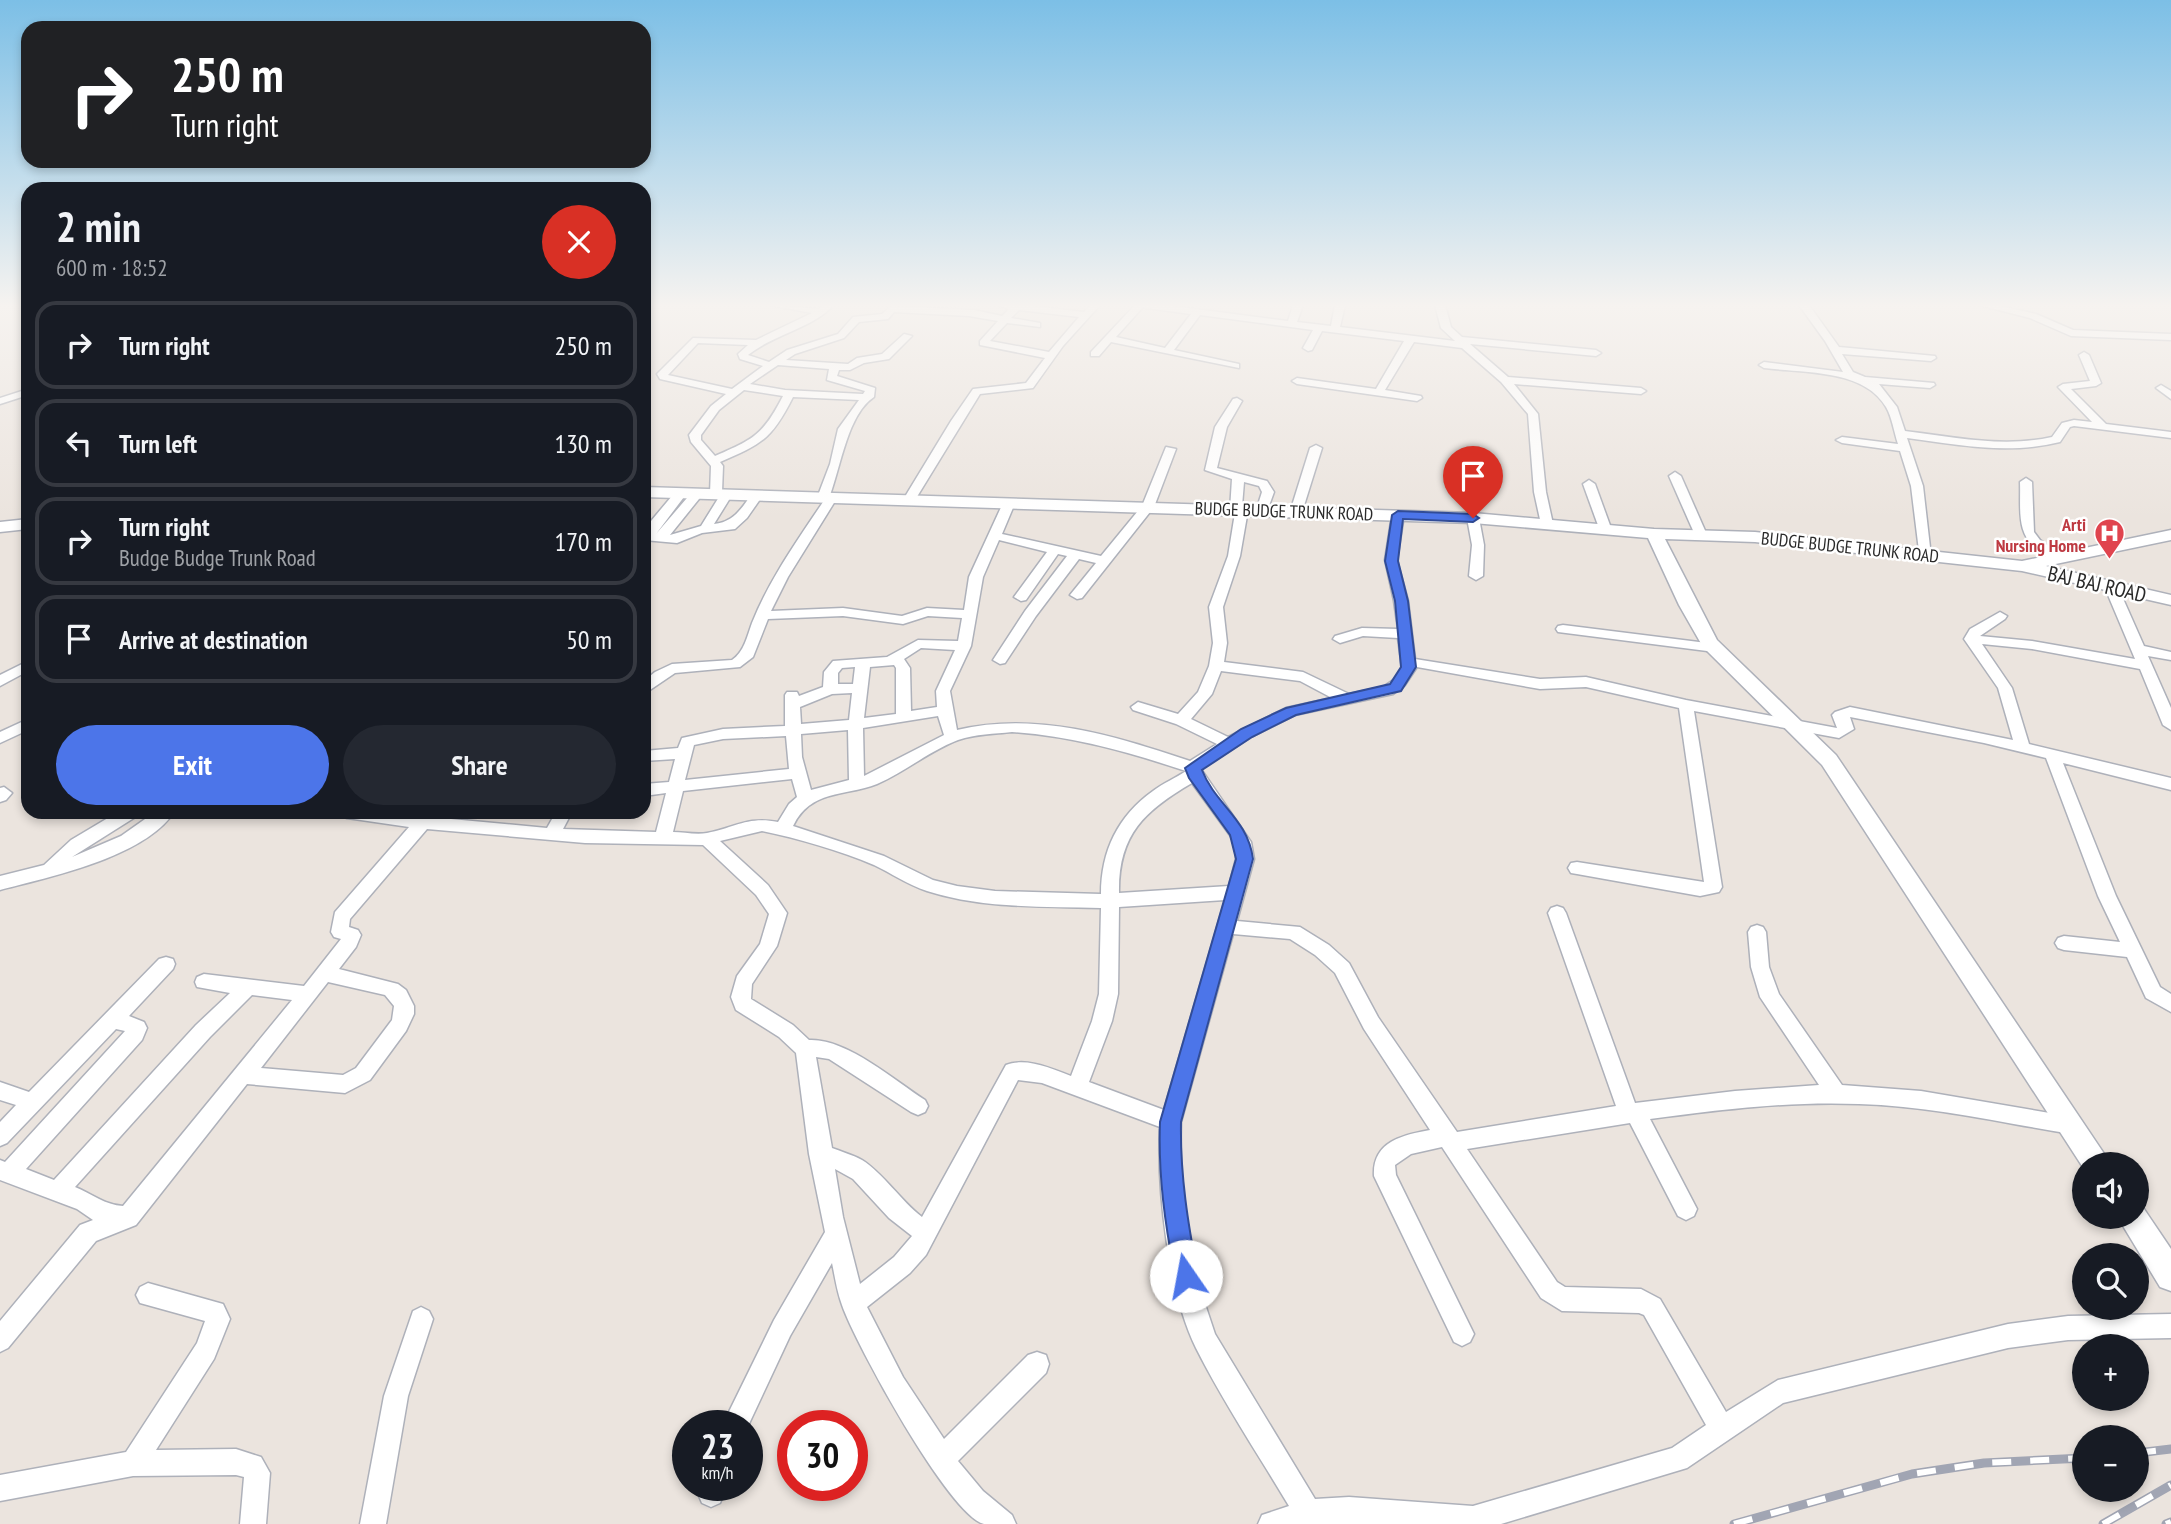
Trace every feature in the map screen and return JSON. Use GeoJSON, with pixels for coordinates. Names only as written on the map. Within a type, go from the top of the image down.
{"type":"FeatureCollection","features":[{"type":"Feature","properties":{"kind":"main road","name":"BUDGE BUDGE TRUNK ROAD"},"geometry":{"type":"LineString","coordinates":[[651,492],[1473,518],[1654,534],[1755,537],[2022,566],[2171,535]]}},
{"type":"Feature","properties":{"kind":"main road"},"geometry":{"type":"LineString","coordinates":[[0,527],[21,525]]}},
{"type":"Feature","properties":{"kind":"main road"},"geometry":{"type":"LineString","coordinates":[[1654,534],[1688,605],[1715,648],[1829,760],[2089,1152]]}},
{"type":"Feature","properties":{"kind":"main road"},"geometry":{"type":"LineString","coordinates":[[2059,558],[2079,581]]}},
{"type":"Feature","properties":{"kind":"main road","name":"BAJ BAJ ROAD"},"geometry":{"type":"LineString","coordinates":[[2022,566],[2171,600]]}},
{"type":"Feature","properties":{"kind":"main road"},"geometry":{"type":"LineString","coordinates":[[2140,1229],[2171,1276]]}},
{"type":"Feature","properties":{"kind":"street"},"geometry":{"type":"LineString","coordinates":[[663,376],[737,389],[869,397]]}},
{"type":"Feature","properties":{"kind":"street"},"geometry":{"type":"LineString","coordinates":[[705,530],[721,494],[718,467],[695,440],[695,435],[704,420],[755,376]]}},
{"type":"Feature","properties":{"kind":"street"},"geometry":{"type":"LineString","coordinates":[[651,683],[672,669],[742,661],[746,657],[781,577],[827,498],[844,429],[854,412],[872,393],[869,388],[832,376]]}},
{"type":"Feature","properties":{"kind":"street"},"geometry":{"type":"LineString","coordinates":[[909,500],[977,391],[1029,386],[1037,376]]}},
{"type":"Feature","properties":{"kind":"street"},"geometry":{"type":"LineString","coordinates":[[1379,392],[1388,376]]}},
{"type":"Feature","properties":{"kind":"street"},"geometry":{"type":"LineString","coordinates":[[1501,376],[1533,414],[1547,524]]}},
{"type":"Feature","properties":{"kind":"street"},"geometry":{"type":"LineString","coordinates":[[1851,376],[1863,380],[1930,385]]}},
{"type":"Feature","properties":{"kind":"street"},"geometry":{"type":"LineString","coordinates":[[2093,376],[2096,383],[2063,387],[2101,425]]}},
{"type":"Feature","properties":{"kind":"street"},"geometry":{"type":"LineString","coordinates":[[1505,380],[1641,391]]}},
{"type":"Feature","properties":{"kind":"street"},"geometry":{"type":"LineString","coordinates":[[1863,380],[1885,396],[1901,433],[1917,486],[1925,556]]}},
{"type":"Feature","properties":{"kind":"street"},"geometry":{"type":"LineString","coordinates":[[1297,381],[1417,398]]}},
{"type":"Feature","properties":{"kind":"street"},"geometry":{"type":"LineString","coordinates":[[2161,388],[2171,396]]}},
{"type":"Feature","properties":{"kind":"street"},"geometry":{"type":"LineString","coordinates":[[0,401],[21,394]]}},
{"type":"Feature","properties":{"kind":"street"},"geometry":{"type":"LineString","coordinates":[[713,461],[764,437],[789,394]]}},
{"type":"Feature","properties":{"kind":"street"},"geometry":{"type":"LineString","coordinates":[[1237,401],[1221,427],[1212,470],[1256,482],[1266,488],[1268,492],[1262,511]]}},
{"type":"Feature","properties":{"kind":"street"},"geometry":{"type":"LineString","coordinates":[[1901,433],[2015,447],[2056,440],[2066,425],[2078,423],[2171,435]]}},
{"type":"Feature","properties":{"kind":"street"},"geometry":{"type":"LineString","coordinates":[[1842,440],[1906,448]]}},
{"type":"Feature","properties":{"kind":"street"},"geometry":{"type":"LineString","coordinates":[[1296,512],[1316,448]]}},
{"type":"Feature","properties":{"kind":"street"},"geometry":{"type":"LineString","coordinates":[[1077,595],[1148,507],[1170,449]]}},
{"type":"Feature","properties":{"kind":"street"},"geometry":{"type":"LineString","coordinates":[[1675,477],[1702,535]]}},
{"type":"Feature","properties":{"kind":"street"},"geometry":{"type":"LineString","coordinates":[[1181,720],[1205,694],[1216,666],[1220,643],[1216,607],[1234,556],[1239,510],[1238,478]]}},
{"type":"Feature","properties":{"kind":"street"},"geometry":{"type":"LineString","coordinates":[[2026,482],[2028,532],[2035,543],[2059,558]]}},
{"type":"Feature","properties":{"kind":"street"},"geometry":{"type":"LineString","coordinates":[[1589,484],[1605,528]]}},
{"type":"Feature","properties":{"kind":"street"},"geometry":{"type":"LineString","coordinates":[[651,530],[689,493]]}},
{"type":"Feature","properties":{"kind":"street"},"geometry":{"type":"LineString","coordinates":[[651,538],[677,539],[736,523],[757,495]]}},
{"type":"Feature","properties":{"kind":"street"},"geometry":{"type":"LineString","coordinates":[[952,737],[945,710],[944,684],[958,663],[964,646],[976,578],[1009,503]]}},
{"type":"Feature","properties":{"kind":"street"},"geometry":{"type":"LineString","coordinates":[[1398,515],[1391,561],[1399,591],[1409,667]]}},
{"type":"Feature","properties":{"kind":"street"},"geometry":{"type":"LineString","coordinates":[[1473,518],[1478,545],[1476,576]]}},
{"type":"Feature","properties":{"kind":"street"},"geometry":{"type":"LineString","coordinates":[[996,536],[1105,561]]}},
{"type":"Feature","properties":{"kind":"street"},"geometry":{"type":"LineString","coordinates":[[1021,597],[1055,550]]}},
{"type":"Feature","properties":{"kind":"street"},"geometry":{"type":"LineString","coordinates":[[1000,660],[1030,614],[1075,555]]}},
{"type":"Feature","properties":{"kind":"street"},"geometry":{"type":"LineString","coordinates":[[2112,588],[2171,725]]}},
{"type":"Feature","properties":{"kind":"street"},"geometry":{"type":"LineString","coordinates":[[763,615],[843,612],[903,621],[927,612],[970,614]]}},
{"type":"Feature","properties":{"kind":"street"},"geometry":{"type":"LineString","coordinates":[[1971,639],[1975,632],[2000,616]]}},
{"type":"Feature","properties":{"kind":"street"},"geometry":{"type":"LineString","coordinates":[[1563,629],[1715,648]]}},
{"type":"Feature","properties":{"kind":"street"},"geometry":{"type":"LineString","coordinates":[[1340,639],[1362,632],[1405,634]]}},
{"type":"Feature","properties":{"kind":"street"},"geometry":{"type":"LineString","coordinates":[[1971,639],[2032,645],[2144,665]]}},
{"type":"Feature","properties":{"kind":"street"},"geometry":{"type":"LineString","coordinates":[[1971,639],[2005,688],[2023,749]]}},
{"type":"Feature","properties":{"kind":"street"},"geometry":{"type":"LineString","coordinates":[[830,689],[832,668],[838,664],[897,659],[908,648],[918,644],[964,646]]}},
{"type":"Feature","properties":{"kind":"street"},"geometry":{"type":"LineString","coordinates":[[2137,649],[2171,656]]}},
{"type":"Feature","properties":{"kind":"street"},"geometry":{"type":"LineString","coordinates":[[897,659],[903,668],[904,718]]}},
{"type":"Feature","properties":{"kind":"street"},"geometry":{"type":"LineString","coordinates":[[857,785],[853,736],[863,663]]}},
{"type":"Feature","properties":{"kind":"street"},"geometry":{"type":"LineString","coordinates":[[1077,1087],[1103,1013],[1110,982],[1108,901],[1115,849],[1134,814],[1229,744],[1291,711],[1395,688],[1413,663],[1540,684],[1586,682],[1795,727],[1845,732],[1840,715],[1850,712],[1943,729],[2171,784]]}},
{"type":"Feature","properties":{"kind":"street"},"geometry":{"type":"LineString","coordinates":[[1216,666],[1303,677],[1346,699]]}},
{"type":"Feature","properties":{"kind":"street"},"geometry":{"type":"LineString","coordinates":[[0,681],[21,669]]}},
{"type":"Feature","properties":{"kind":"street"},"geometry":{"type":"LineString","coordinates":[[806,799],[795,765],[792,700],[830,689],[861,688]]}},
{"type":"Feature","properties":{"kind":"street"},"geometry":{"type":"LineString","coordinates":[[1577,868],[1700,889],[1713,887],[1686,705]]}},
{"type":"Feature","properties":{"kind":"street"},"geometry":{"type":"LineString","coordinates":[[1138,707],[1181,720],[1229,744]]}},
{"type":"Feature","properties":{"kind":"street"},"geometry":{"type":"LineString","coordinates":[[663,837],[684,746],[694,739],[750,731],[856,724],[945,710]]}},
{"type":"Feature","properties":{"kind":"street"},"geometry":{"type":"LineString","coordinates":[[783,829],[794,809],[806,799],[857,785],[890,772],[952,737],[981,728],[1003,726],[1037,729],[1138,749],[1194,771],[1242,842],[1245,859],[1228,927],[1184,1068],[1171,1122],[1169,1162],[1172,1203],[1190,1295],[1205,1340],[1308,1513]]}},
{"type":"Feature","properties":{"kind":"street"},"geometry":{"type":"LineString","coordinates":[[0,738],[21,728]]}},
{"type":"Feature","properties":{"kind":"street"},"geometry":{"type":"LineString","coordinates":[[651,755],[684,753]]}},
{"type":"Feature","properties":{"kind":"street"},"geometry":{"type":"LineString","coordinates":[[2053,757],[2107,896],[2153,992],[2171,1004]]}},
{"type":"Feature","properties":{"kind":"street"},"geometry":{"type":"LineString","coordinates":[[651,790],[799,773]]}},
{"type":"Feature","properties":{"kind":"street"},"geometry":{"type":"LineString","coordinates":[[50,870],[63,855],[120,819]]}},
{"type":"Feature","properties":{"kind":"street"},"geometry":{"type":"LineString","coordinates":[[0,883],[86,861],[108,851],[158,819]]}},
{"type":"Feature","properties":{"kind":"street"},"geometry":{"type":"LineString","coordinates":[[381,819],[552,834],[707,839],[745,827],[762,825],[783,829],[877,860],[928,885],[957,893],[995,898],[1108,901],[1237,891]]}},
{"type":"Feature","properties":{"kind":"street"},"geometry":{"type":"LineString","coordinates":[[552,834],[560,819]]}},
{"type":"Feature","properties":{"kind":"street"},"geometry":{"type":"LineString","coordinates":[[0,1340],[88,1233],[117,1217],[243,1075],[350,942],[352,935],[340,932],[341,918],[423,823]]}},
{"type":"Feature","properties":{"kind":"street"},"geometry":{"type":"LineString","coordinates":[[707,839],[762,890],[778,913],[768,947],[746,977],[739,998],[743,1004],[786,1031],[805,1049],[820,1154],[853,1304],[894,1386],[942,1460],[974,1500],[1003,1524]]}},
{"type":"Feature","properties":{"kind":"street"},"geometry":{"type":"LineString","coordinates":[[1558,914],[1633,1114],[1686,1209]]}},
{"type":"Feature","properties":{"kind":"street"},"geometry":{"type":"LineString","coordinates":[[1228,927],[1294,932],[1322,950],[1342,968],[1371,1023],[1549,1290],[1562,1298],[1641,1301],[1652,1307],[1723,1431]]}},
{"type":"Feature","properties":{"kind":"street"},"geometry":{"type":"LineString","coordinates":[[1757,932],[1760,967],[1770,997],[1836,1094]]}},
{"type":"Feature","properties":{"kind":"street"},"geometry":{"type":"LineString","coordinates":[[2064,943],[2135,951]]}},
{"type":"Feature","properties":{"kind":"street"},"geometry":{"type":"LineString","coordinates":[[0,1136],[166,964]]}},
{"type":"Feature","properties":{"kind":"street"},"geometry":{"type":"LineString","coordinates":[[243,1075],[345,1084],[363,1074],[399,1025],[404,1006],[399,996],[391,989],[324,974]]}},
{"type":"Feature","properties":{"kind":"street"},"geometry":{"type":"LineString","coordinates":[[204,982],[309,994]]}},
{"type":"Feature","properties":{"kind":"street"},"geometry":{"type":"LineString","coordinates":[[58,1191],[203,1031],[249,986]]}},
{"type":"Feature","properties":{"kind":"street"},"geometry":{"type":"LineString","coordinates":[[113,1020],[134,1025],[137,1028],[135,1034],[4,1171],[85,1201],[117,1217]]}},
{"type":"Feature","properties":{"kind":"street"},"geometry":{"type":"LineString","coordinates":[[805,1049],[821,1048],[836,1053],[918,1106]]}},
{"type":"Feature","properties":{"kind":"street"},"geometry":{"type":"LineString","coordinates":[[853,1304],[902,1265],[925,1233],[1013,1071],[1042,1074],[1171,1122]]}},
{"type":"Feature","properties":{"kind":"street"},"geometry":{"type":"LineString","coordinates":[[0,1091],[32,1102]]}},
{"type":"Feature","properties":{"kind":"street"},"geometry":{"type":"LineString","coordinates":[[1462,1334],[1385,1176],[1384,1162],[1394,1150],[1402,1147],[1703,1103],[1836,1094],[1903,1098],[2072,1125]]}},
{"type":"Feature","properties":{"kind":"street"},"geometry":{"type":"LineString","coordinates":[[820,1154],[853,1166],[861,1172],[897,1211],[925,1233]]}},
{"type":"Feature","properties":{"kind":"street"},"geometry":{"type":"LineString","coordinates":[[743,1410],[782,1328],[836,1234]]}},
{"type":"Feature","properties":{"kind":"street"},"geometry":{"type":"LineString","coordinates":[[133,1463],[206,1351],[218,1319],[215,1312],[148,1295]]}},
{"type":"Feature","properties":{"kind":"street"},"geometry":{"type":"LineString","coordinates":[[373,1524],[396,1396],[422,1319]]}},
{"type":"Feature","properties":{"kind":"street"},"geometry":{"type":"LineString","coordinates":[[1271,1524],[1308,1513],[1359,1510],[1473,1519],[1678,1459],[1778,1392],[2008,1336],[2068,1328],[2171,1326]]}},
{"type":"Feature","properties":{"kind":"street"},"geometry":{"type":"LineString","coordinates":[[942,1460],[1037,1364]]}},
{"type":"Feature","properties":{"kind":"street"},"geometry":{"type":"LineString","coordinates":[[0,1488],[133,1463],[236,1461],[252,1466],[257,1472],[253,1524]]}},
{"type":"Feature","properties":{"kind":"railway"},"geometry":{"type":"LineString","coordinates":[[2149,1452],[2171,1449]]}},
{"type":"Feature","properties":{"kind":"railway"},"geometry":{"type":"LineString","coordinates":[[1734,1524],[1912,1474],[1984,1463],[2072,1459]]}},
{"type":"Feature","properties":{"kind":"railway"},"geometry":{"type":"LineString","coordinates":[[2103,1524],[2171,1485]]}},
{"type":"Feature","properties":{"kind":"railway"},"geometry":{"type":"LineString","coordinates":[[2166,1524],[2171,1522]]}},
{"type":"Feature","properties":{"kind":"place","name":"Arti Nursing Home"},"geometry":{"type":"Point","coordinates":[2109,561]}},
{"type":"Feature","properties":{"kind":"route"},"geometry":{"type":"LineString","coordinates":[[1186,1276],[1172,1203],[1169,1162],[1171,1122],[1184,1068],[1214,975],[1245,859],[1237,832],[1194,774],[1194,768],[1196,764],[1246,733],[1291,711],[1395,688],[1409,667],[1401,601],[1391,561],[1398,515],[1473,518]]}}]}
